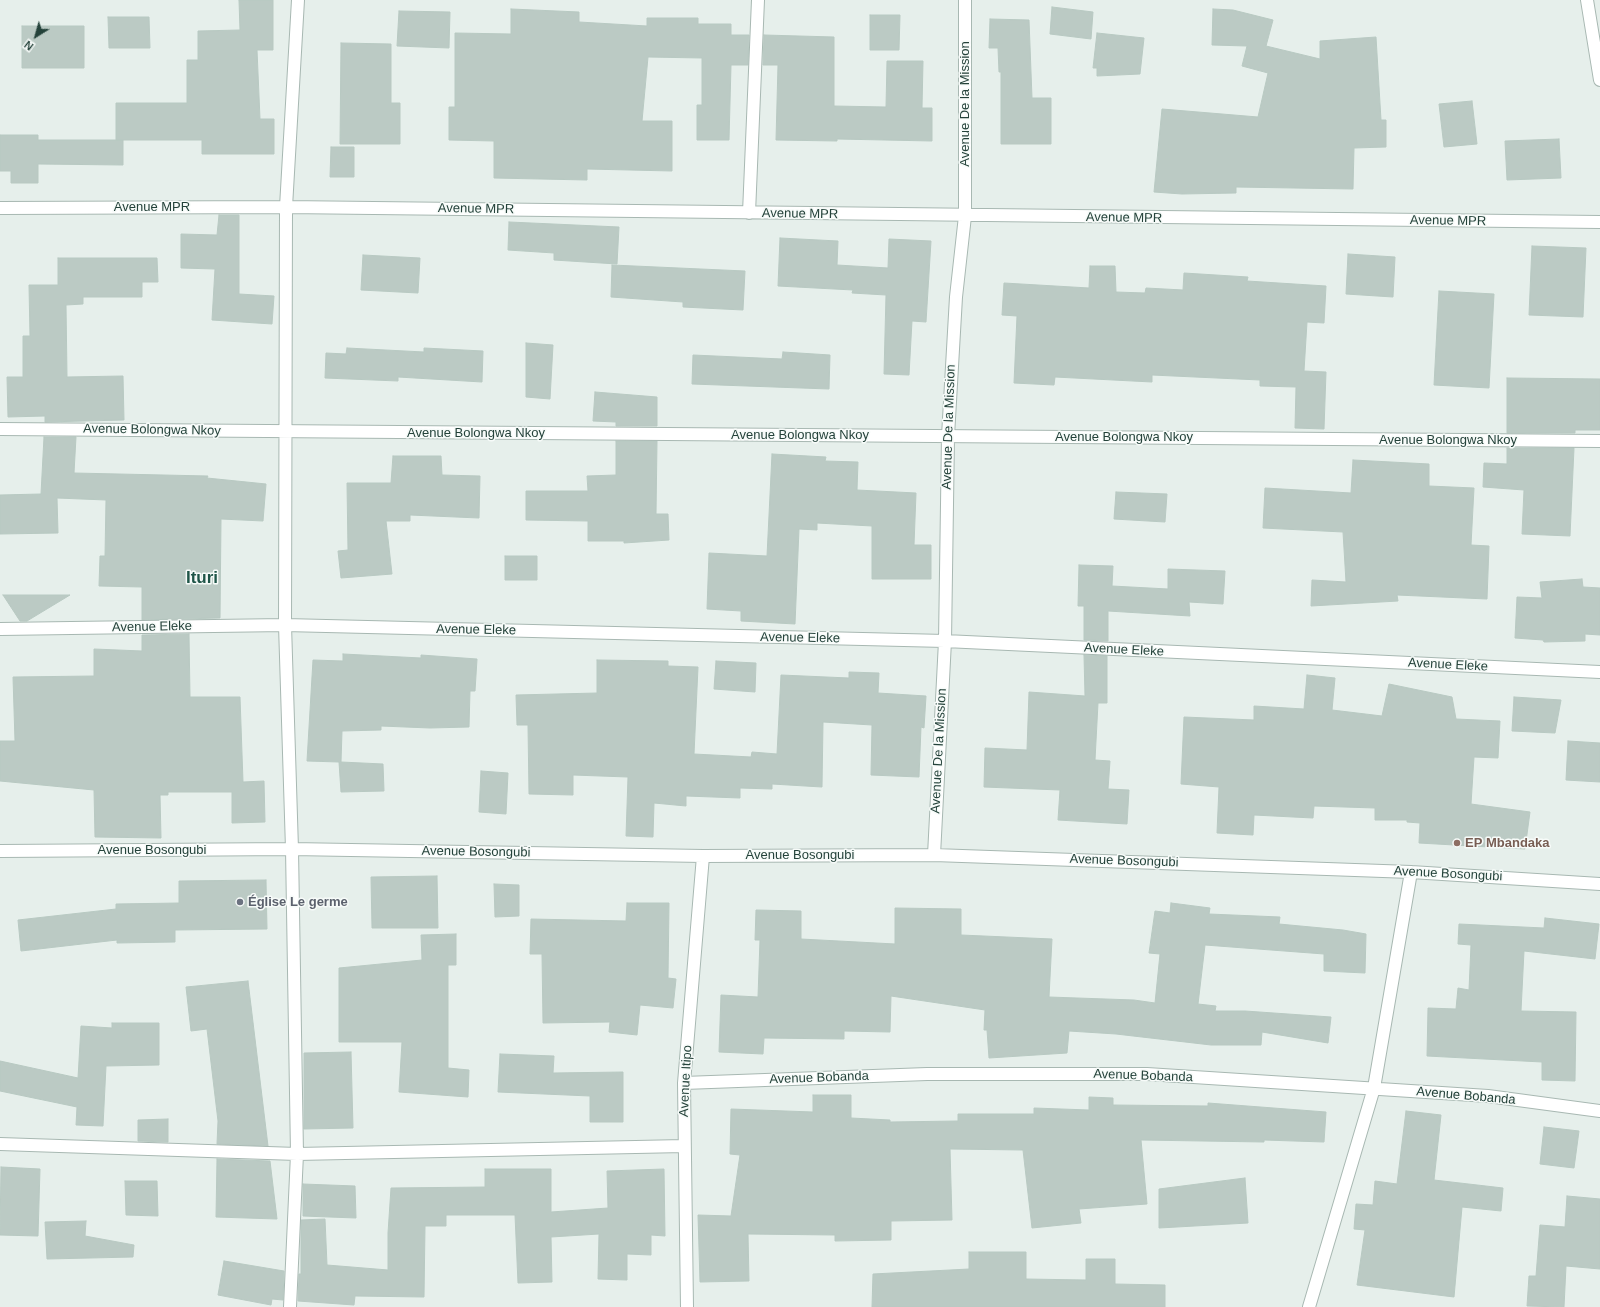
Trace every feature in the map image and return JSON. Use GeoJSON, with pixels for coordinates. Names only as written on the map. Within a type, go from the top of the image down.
{"type":"FeatureCollection","features":[{"type":"Feature","properties":{"kind":"street"},"geometry":{"type":"LineString","coordinates":[[290,1307],[297,1154],[292,849],[285,625],[286,207],[298,0]]}},
{"type":"Feature","properties":{"kind":"street"},"geometry":{"type":"LineString","coordinates":[[749,213],[758,0]]}},
{"type":"Feature","properties":{"kind":"street","name":"Avenue De la Mission"},"geometry":{"type":"LineString","coordinates":[[934,854],[945,641],[948,436],[956,297],[965,216],[965,0]]}},
{"type":"Feature","properties":{"kind":"street"},"geometry":{"type":"LineString","coordinates":[[1587,0],[1600,80]]}},
{"type":"Feature","properties":{"kind":"street","name":"Avenue MPR"},"geometry":{"type":"LineString","coordinates":[[0,208],[286,207],[965,216],[1600,222]]}},
{"type":"Feature","properties":{"kind":"street","name":"Avenue Bolongwa Nkoy"},"geometry":{"type":"LineString","coordinates":[[0,429],[1600,441]]}},
{"type":"Feature","properties":{"kind":"street","name":"Avenue Eleke"},"geometry":{"type":"LineString","coordinates":[[0,628],[285,625],[945,641],[1600,672]]}},
{"type":"Feature","properties":{"kind":"street","name":"Avenue Bosongubi"},"geometry":{"type":"LineString","coordinates":[[0,851],[292,849],[703,856],[934,854],[1411,872],[1600,884]]}},
{"type":"Feature","properties":{"kind":"street","name":"Avenue Itipo"},"geometry":{"type":"LineString","coordinates":[[687,1307],[684,1084],[703,856]]}},
{"type":"Feature","properties":{"kind":"street"},"geometry":{"type":"LineString","coordinates":[[1309,1307],[1374,1088],[1411,872]]}},
{"type":"Feature","properties":{"kind":"street","name":"Avenue Bobanda"},"geometry":{"type":"LineString","coordinates":[[684,1084],[927,1074],[1147,1074],[1488,1096],[1600,1111]]}},
{"type":"Feature","properties":{"kind":"street"},"geometry":{"type":"LineString","coordinates":[[0,1144],[297,1154],[684,1146]]}},
{"type":"Feature","properties":{"kind":"building"},"geometry":{"type":"Polygon","coordinates":[[[239,0],[273,0],[273,50],[257,50],[260,119],[274,119],[274,154],[202,154],[202,140],[116,140],[116,103],[187,103],[187,60],[198,60],[198,31],[240,30],[239,0]]]}},
{"type":"Feature","properties":{"kind":"building"},"geometry":{"type":"Polygon","coordinates":[[[1052,7],[1093,12],[1091,39],[1050,34],[1052,7]]]}},
{"type":"Feature","properties":{"kind":"building"},"geometry":{"type":"Polygon","coordinates":[[[511,9],[579,12],[579,22],[647,26],[647,18],[698,18],[698,24],[731,24],[731,35],[749,35],[748,65],[731,65],[729,140],[697,140],[697,105],[702,105],[702,58],[648,57],[642,121],[672,121],[672,171],[587,169],[587,180],[494,178],[494,141],[449,140],[449,107],[455,107],[455,33],[511,34],[511,9]]]}},
{"type":"Feature","properties":{"kind":"building"},"geometry":{"type":"Polygon","coordinates":[[[1213,9],[1233,10],[1273,20],[1266,46],[1320,59],[1320,41],[1376,37],[1381,120],[1386,120],[1386,147],[1354,148],[1353,189],[1236,187],[1236,193],[1182,194],[1154,192],[1162,109],[1258,117],[1268,73],[1242,66],[1247,46],[1212,45],[1213,9]]]}},
{"type":"Feature","properties":{"kind":"building"},"geometry":{"type":"Polygon","coordinates":[[[399,11],[450,12],[449,48],[397,46],[399,11]]]}},
{"type":"Feature","properties":{"kind":"building"},"geometry":{"type":"Polygon","coordinates":[[[870,15],[900,15],[899,50],[870,50],[870,15]]]}},
{"type":"Feature","properties":{"kind":"building"},"geometry":{"type":"Polygon","coordinates":[[[108,17],[149,17],[150,48],[109,48],[108,17]]]}},
{"type":"Feature","properties":{"kind":"building"},"geometry":{"type":"Polygon","coordinates":[[[990,19],[1029,20],[1032,98],[1051,98],[1051,144],[1001,144],[1001,72],[999,72],[998,48],[989,48],[990,19]]]}},
{"type":"Feature","properties":{"kind":"building"},"geometry":{"type":"Polygon","coordinates":[[[22,26],[84,26],[84,68],[22,68],[22,26]]]}},
{"type":"Feature","properties":{"kind":"building"},"geometry":{"type":"Polygon","coordinates":[[[1097,33],[1144,38],[1140,74],[1097,76],[1097,68],[1093,68],[1097,33]]]}},
{"type":"Feature","properties":{"kind":"building"},"geometry":{"type":"Polygon","coordinates":[[[764,35],[834,37],[834,106],[886,107],[887,61],[923,61],[922,108],[932,108],[932,141],[837,139],[837,141],[776,140],[778,65],[763,65],[764,35]]]}},
{"type":"Feature","properties":{"kind":"building"},"geometry":{"type":"Polygon","coordinates":[[[341,43],[391,44],[391,103],[400,103],[400,144],[340,144],[341,43]]]}},
{"type":"Feature","properties":{"kind":"building"},"geometry":{"type":"Polygon","coordinates":[[[1472,101],[1477,144],[1444,147],[1439,104],[1472,101]]]}},
{"type":"Feature","properties":{"kind":"building"},"geometry":{"type":"Polygon","coordinates":[[[0,135],[38,135],[38,140],[123,140],[123,165],[38,164],[38,183],[11,183],[11,171],[0,171],[0,135]]]}},
{"type":"Feature","properties":{"kind":"building"},"geometry":{"type":"Polygon","coordinates":[[[1559,139],[1561,178],[1507,180],[1505,141],[1559,139]]]}},
{"type":"Feature","properties":{"kind":"building"},"geometry":{"type":"Polygon","coordinates":[[[331,147],[354,147],[354,177],[330,177],[331,147]]]}},
{"type":"Feature","properties":{"kind":"building"},"geometry":{"type":"Polygon","coordinates":[[[219,215],[239,215],[239,294],[274,296],[272,324],[212,320],[215,269],[181,268],[181,234],[217,235],[219,215]]]}},
{"type":"Feature","properties":{"kind":"building"},"geometry":{"type":"Polygon","coordinates":[[[509,222],[619,227],[617,264],[554,260],[554,253],[508,250],[509,222]]]}},
{"type":"Feature","properties":{"kind":"building"},"geometry":{"type":"Polygon","coordinates":[[[780,238],[838,241],[837,265],[888,268],[889,239],[931,241],[926,322],[912,321],[909,375],[884,374],[886,295],[852,293],[853,290],[778,286],[780,238]]]}},
{"type":"Feature","properties":{"kind":"building"},"geometry":{"type":"Polygon","coordinates":[[[1532,246],[1586,248],[1583,317],[1529,315],[1532,246]]]}},
{"type":"Feature","properties":{"kind":"building"},"geometry":{"type":"Polygon","coordinates":[[[1348,254],[1395,257],[1393,297],[1346,294],[1348,254]]]}},
{"type":"Feature","properties":{"kind":"building"},"geometry":{"type":"Polygon","coordinates":[[[363,255],[420,258],[418,293],[361,290],[363,255]]]}},
{"type":"Feature","properties":{"kind":"building"},"geometry":{"type":"Polygon","coordinates":[[[58,258],[157,258],[158,282],[142,282],[142,297],[83,297],[83,304],[66,305],[67,377],[123,376],[124,420],[45,422],[45,416],[8,417],[7,377],[23,377],[23,336],[30,336],[29,285],[58,285],[58,258]]]}},
{"type":"Feature","properties":{"kind":"building"},"geometry":{"type":"Polygon","coordinates":[[[612,265],[745,271],[743,310],[683,307],[683,302],[611,297],[612,265]]]}},
{"type":"Feature","properties":{"kind":"building"},"geometry":{"type":"Polygon","coordinates":[[[1090,266],[1115,266],[1116,292],[1145,293],[1146,288],[1183,290],[1184,273],[1248,277],[1247,281],[1326,286],[1324,323],[1307,322],[1304,371],[1326,372],[1324,429],[1295,428],[1296,387],[1260,386],[1260,380],[1152,375],[1152,382],[1055,377],[1054,385],[1014,383],[1017,316],[1002,315],[1004,283],[1089,288],[1090,266]]]}},
{"type":"Feature","properties":{"kind":"building"},"geometry":{"type":"Polygon","coordinates":[[[1439,291],[1494,294],[1489,388],[1434,385],[1439,291]]]}},
{"type":"Feature","properties":{"kind":"building"},"geometry":{"type":"Polygon","coordinates":[[[526,343],[553,345],[550,399],[526,397],[526,343]]]}},
{"type":"Feature","properties":{"kind":"building"},"geometry":{"type":"Polygon","coordinates":[[[347,348],[424,352],[424,348],[483,351],[482,382],[398,377],[398,381],[325,378],[326,353],[346,354],[347,348]]]}},
{"type":"Feature","properties":{"kind":"building"},"geometry":{"type":"Polygon","coordinates":[[[783,352],[830,355],[829,389],[692,384],[693,355],[782,359],[783,352]]]}},
{"type":"Feature","properties":{"kind":"building"},"geometry":{"type":"Polygon","coordinates":[[[1507,378],[1600,379],[1600,430],[1575,430],[1575,433],[1507,433],[1507,378]]]}},
{"type":"Feature","properties":{"kind":"building"},"geometry":{"type":"Polygon","coordinates":[[[595,392],[657,397],[657,426],[616,426],[616,422],[593,421],[595,392]]]}},
{"type":"Feature","properties":{"kind":"building"},"geometry":{"type":"Polygon","coordinates":[[[44,437],[76,437],[74,473],[208,476],[207,478],[266,484],[263,521],[221,519],[220,618],[142,620],[142,587],[99,586],[100,556],[105,556],[106,500],[57,498],[58,533],[0,534],[0,495],[41,494],[44,437]]]}},
{"type":"Feature","properties":{"kind":"building"},"geometry":{"type":"Polygon","coordinates":[[[616,441],[657,441],[656,514],[668,514],[669,540],[624,543],[624,541],[588,541],[588,521],[526,520],[526,491],[588,491],[587,476],[616,475],[616,441]]]}},
{"type":"Feature","properties":{"kind":"building"},"geometry":{"type":"Polygon","coordinates":[[[1507,448],[1574,448],[1570,536],[1522,534],[1524,490],[1483,487],[1484,463],[1507,464],[1507,448]]]}},
{"type":"Feature","properties":{"kind":"building"},"geometry":{"type":"Polygon","coordinates":[[[772,454],[826,457],[825,461],[858,462],[857,490],[916,493],[914,545],[931,545],[931,579],[872,579],[872,526],[817,523],[817,530],[799,529],[795,624],[741,621],[741,611],[707,609],[709,553],[767,556],[772,454]]]}},
{"type":"Feature","properties":{"kind":"building"},"geometry":{"type":"Polygon","coordinates":[[[393,456],[441,456],[442,475],[480,476],[479,518],[410,515],[410,521],[386,521],[392,574],[341,578],[338,551],[348,550],[347,483],[391,483],[393,456]]]}},
{"type":"Feature","properties":{"kind":"building"},"geometry":{"type":"Polygon","coordinates":[[[1353,460],[1429,464],[1429,486],[1474,488],[1471,545],[1489,546],[1487,599],[1397,595],[1398,601],[1311,606],[1312,580],[1346,582],[1343,532],[1263,528],[1265,488],[1351,493],[1353,460]]]}},
{"type":"Feature","properties":{"kind":"building"},"geometry":{"type":"Polygon","coordinates":[[[1116,492],[1167,494],[1165,522],[1114,519],[1116,492]]]}},
{"type":"Feature","properties":{"kind":"building"},"geometry":{"type":"Polygon","coordinates":[[[505,556],[537,556],[537,580],[505,580],[505,556]]]}},
{"type":"Feature","properties":{"kind":"building"},"geometry":{"type":"Polygon","coordinates":[[[1079,565],[1113,566],[1112,586],[1168,589],[1168,569],[1225,571],[1223,604],[1189,602],[1190,616],[1108,611],[1108,641],[1084,640],[1084,606],[1078,606],[1079,565]]]}},
{"type":"Feature","properties":{"kind":"building"},"geometry":{"type":"Polygon","coordinates":[[[1582,579],[1583,587],[1600,588],[1600,635],[1585,634],[1585,641],[1544,642],[1543,640],[1515,638],[1517,597],[1542,598],[1540,582],[1582,579]]]}},
{"type":"Feature","properties":{"kind":"building"},"geometry":{"type":"Polygon","coordinates":[[[3,595],[70,595],[27,621],[20,621],[3,595]]]}},
{"type":"Feature","properties":{"kind":"building"},"geometry":{"type":"Polygon","coordinates":[[[189,634],[190,697],[240,697],[243,782],[264,781],[265,822],[232,823],[232,792],[168,792],[168,795],[160,795],[161,838],[95,837],[94,790],[0,781],[0,741],[15,741],[13,677],[94,676],[94,649],[142,651],[142,635],[189,634]]]}},
{"type":"Feature","properties":{"kind":"building"},"geometry":{"type":"Polygon","coordinates":[[[343,654],[421,658],[421,655],[477,659],[475,691],[470,691],[469,727],[430,728],[381,726],[381,730],[342,731],[341,762],[383,764],[384,791],[341,792],[339,762],[307,761],[313,660],[343,661],[343,654]]]}},
{"type":"Feature","properties":{"kind":"building"},"geometry":{"type":"Polygon","coordinates":[[[1084,655],[1107,656],[1107,703],[1098,703],[1095,760],[1110,761],[1108,789],[1129,790],[1127,824],[1058,820],[1060,790],[984,787],[985,748],[1027,750],[1029,692],[1085,696],[1084,655]]]}},
{"type":"Feature","properties":{"kind":"building"},"geometry":{"type":"Polygon","coordinates":[[[597,660],[668,661],[668,666],[698,667],[694,754],[751,757],[752,752],[777,754],[781,675],[849,678],[849,672],[879,673],[878,693],[926,696],[924,728],[921,727],[919,777],[871,775],[872,725],[823,722],[822,787],[772,784],[772,789],[740,788],[740,798],[686,796],[686,806],[654,803],[653,837],[626,836],[628,777],[573,775],[573,795],[529,794],[528,725],[517,725],[516,695],[597,693],[597,660]]]}},
{"type":"Feature","properties":{"kind":"building"},"geometry":{"type":"Polygon","coordinates":[[[716,661],[756,663],[755,692],[714,689],[716,661]]]}},
{"type":"Feature","properties":{"kind":"building"},"geometry":{"type":"Polygon","coordinates":[[[1307,675],[1335,678],[1332,710],[1382,716],[1389,684],[1452,697],[1456,719],[1500,721],[1498,758],[1474,757],[1471,804],[1530,812],[1525,849],[1419,843],[1420,823],[1407,822],[1407,820],[1375,820],[1375,808],[1314,806],[1313,818],[1254,815],[1253,835],[1217,833],[1219,787],[1181,784],[1184,717],[1254,720],[1254,706],[1304,709],[1307,675]]]}},
{"type":"Feature","properties":{"kind":"building"},"geometry":{"type":"Polygon","coordinates":[[[1514,697],[1561,700],[1555,733],[1512,731],[1514,697]]]}},
{"type":"Feature","properties":{"kind":"building"},"geometry":{"type":"Polygon","coordinates":[[[1568,741],[1600,743],[1600,782],[1566,780],[1568,741]]]}},
{"type":"Feature","properties":{"kind":"building"},"geometry":{"type":"Polygon","coordinates":[[[481,771],[508,773],[506,814],[479,812],[481,771]]]}},
{"type":"Feature","properties":{"kind":"building"},"geometry":{"type":"Polygon","coordinates":[[[437,876],[438,928],[372,928],[371,877],[437,876]]]}},
{"type":"Feature","properties":{"kind":"building"},"geometry":{"type":"Polygon","coordinates":[[[266,880],[267,929],[175,930],[175,942],[117,943],[117,940],[21,951],[18,920],[116,909],[116,904],[179,903],[179,881],[266,880]]]}},
{"type":"Feature","properties":{"kind":"building"},"geometry":{"type":"Polygon","coordinates":[[[494,884],[519,885],[519,916],[495,917],[494,884]]]}},
{"type":"Feature","properties":{"kind":"building"},"geometry":{"type":"Polygon","coordinates":[[[627,903],[669,903],[668,978],[676,979],[673,1008],[640,1005],[637,1035],[609,1032],[610,1022],[543,1023],[542,954],[530,954],[531,919],[626,921],[627,903]]]}},
{"type":"Feature","properties":{"kind":"building"},"geometry":{"type":"Polygon","coordinates":[[[1171,903],[1210,908],[1209,914],[1280,917],[1279,924],[1343,930],[1366,934],[1365,973],[1324,971],[1324,954],[1205,945],[1198,1004],[1216,1006],[1215,1011],[1245,1011],[1331,1017],[1328,1043],[1262,1032],[1261,1045],[1211,1045],[1116,1034],[1069,1031],[1067,1053],[989,1058],[987,1030],[984,1030],[985,1010],[891,996],[890,1032],[844,1031],[844,1039],[764,1038],[763,1054],[719,1052],[721,995],[758,997],[760,940],[755,940],[756,910],[801,911],[801,939],[895,944],[895,908],[961,909],[961,935],[1052,939],[1049,997],[1134,1000],[1155,1003],[1160,954],[1149,953],[1155,911],[1170,913],[1171,903]]]}},
{"type":"Feature","properties":{"kind":"building"},"geometry":{"type":"Polygon","coordinates":[[[1545,918],[1599,924],[1595,959],[1524,951],[1521,1011],[1576,1012],[1575,1081],[1542,1080],[1542,1062],[1427,1056],[1428,1008],[1456,1009],[1458,988],[1469,990],[1471,945],[1458,944],[1459,924],[1544,928],[1545,918]]]}},
{"type":"Feature","properties":{"kind":"building"},"geometry":{"type":"Polygon","coordinates":[[[456,934],[456,965],[448,965],[448,1068],[469,1070],[468,1097],[399,1092],[402,1042],[339,1042],[339,968],[422,960],[421,935],[456,934]]]}},
{"type":"Feature","properties":{"kind":"building"},"geometry":{"type":"Polygon","coordinates":[[[248,981],[268,1146],[217,1144],[218,1121],[207,1029],[191,1031],[186,987],[248,981]]]}},
{"type":"Feature","properties":{"kind":"building"},"geometry":{"type":"Polygon","coordinates":[[[112,1023],[159,1023],[159,1065],[106,1066],[103,1126],[76,1125],[77,1107],[0,1091],[0,1061],[78,1078],[81,1026],[112,1028],[112,1023]]]}},
{"type":"Feature","properties":{"kind":"building"},"geometry":{"type":"Polygon","coordinates":[[[351,1052],[353,1128],[304,1129],[304,1053],[351,1052]]]}},
{"type":"Feature","properties":{"kind":"building"},"geometry":{"type":"Polygon","coordinates":[[[500,1054],[554,1056],[553,1073],[623,1072],[623,1122],[590,1122],[590,1096],[498,1092],[500,1054]]]}},
{"type":"Feature","properties":{"kind":"building"},"geometry":{"type":"Polygon","coordinates":[[[813,1095],[851,1095],[851,1118],[890,1120],[890,1122],[958,1121],[958,1114],[1034,1114],[1034,1108],[1089,1110],[1089,1097],[1113,1098],[1113,1105],[1208,1106],[1208,1103],[1326,1112],[1324,1142],[1264,1140],[1264,1142],[1141,1140],[1147,1204],[1079,1209],[1081,1223],[1032,1228],[1023,1150],[950,1149],[952,1220],[891,1221],[891,1240],[835,1241],[835,1235],[748,1234],[749,1281],[700,1282],[698,1215],[731,1216],[740,1155],[730,1154],[731,1109],[813,1112],[813,1095]]]}},
{"type":"Feature","properties":{"kind":"building"},"geometry":{"type":"Polygon","coordinates":[[[1406,1111],[1441,1115],[1434,1180],[1503,1188],[1501,1211],[1462,1207],[1454,1297],[1357,1285],[1365,1230],[1354,1229],[1356,1204],[1373,1205],[1375,1181],[1397,1184],[1406,1111]]]}},
{"type":"Feature","properties":{"kind":"building"},"geometry":{"type":"Polygon","coordinates":[[[168,1119],[168,1142],[138,1141],[138,1120],[168,1119]]]}},
{"type":"Feature","properties":{"kind":"building"},"geometry":{"type":"Polygon","coordinates":[[[1544,1127],[1579,1131],[1574,1168],[1540,1164],[1544,1127]]]}},
{"type":"Feature","properties":{"kind":"building"},"geometry":{"type":"Polygon","coordinates":[[[217,1159],[270,1161],[277,1219],[216,1217],[217,1159]]]}},
{"type":"Feature","properties":{"kind":"building"},"geometry":{"type":"Polygon","coordinates":[[[1,1167],[40,1169],[38,1236],[0,1235],[1,1167]]]}},
{"type":"Feature","properties":{"kind":"building"},"geometry":{"type":"Polygon","coordinates":[[[485,1169],[551,1169],[551,1212],[608,1208],[607,1171],[664,1169],[665,1236],[651,1235],[651,1255],[627,1254],[627,1280],[598,1279],[599,1234],[551,1237],[552,1282],[518,1283],[515,1215],[446,1215],[446,1226],[425,1226],[424,1297],[355,1296],[354,1305],[298,1301],[299,1274],[301,1274],[301,1220],[325,1219],[327,1265],[388,1270],[388,1233],[391,1188],[485,1187],[485,1169]]]}},
{"type":"Feature","properties":{"kind":"building"},"geometry":{"type":"Polygon","coordinates":[[[1245,1178],[1248,1223],[1159,1228],[1159,1189],[1245,1178]]]}},
{"type":"Feature","properties":{"kind":"building"},"geometry":{"type":"Polygon","coordinates":[[[125,1181],[157,1181],[158,1216],[126,1215],[125,1181]]]}},
{"type":"Feature","properties":{"kind":"building"},"geometry":{"type":"Polygon","coordinates":[[[303,1184],[355,1186],[356,1218],[303,1216],[303,1184]]]}},
{"type":"Feature","properties":{"kind":"building"},"geometry":{"type":"Polygon","coordinates":[[[1567,1196],[1600,1199],[1600,1269],[1566,1266],[1564,1307],[1527,1306],[1529,1276],[1536,1276],[1540,1225],[1565,1227],[1567,1196]]]}},
{"type":"Feature","properties":{"kind":"building"},"geometry":{"type":"Polygon","coordinates":[[[86,1221],[85,1236],[134,1245],[133,1257],[47,1259],[45,1222],[86,1221]]]}},
{"type":"Feature","properties":{"kind":"building"},"geometry":{"type":"Polygon","coordinates":[[[969,1252],[1026,1252],[1026,1279],[1086,1280],[1086,1259],[1115,1259],[1115,1284],[1165,1285],[1165,1307],[872,1307],[873,1274],[969,1269],[969,1252]]]}},
{"type":"Feature","properties":{"kind":"building"},"geometry":{"type":"Polygon","coordinates":[[[224,1261],[284,1271],[283,1300],[272,1299],[271,1305],[218,1295],[224,1261]]]}},
{"type":"Feature","properties":{"kind":"place","name":"EP Mbandaka"},"geometry":{"type":"Point","coordinates":[1457,843]}},
{"type":"Feature","properties":{"kind":"place","name":"Église Le germe"},"geometry":{"type":"Point","coordinates":[240,902]}},
{"type":"Feature","properties":{"kind":"district","name":"Ituri"},"geometry":{"type":"Point","coordinates":[202,578]}}]}
